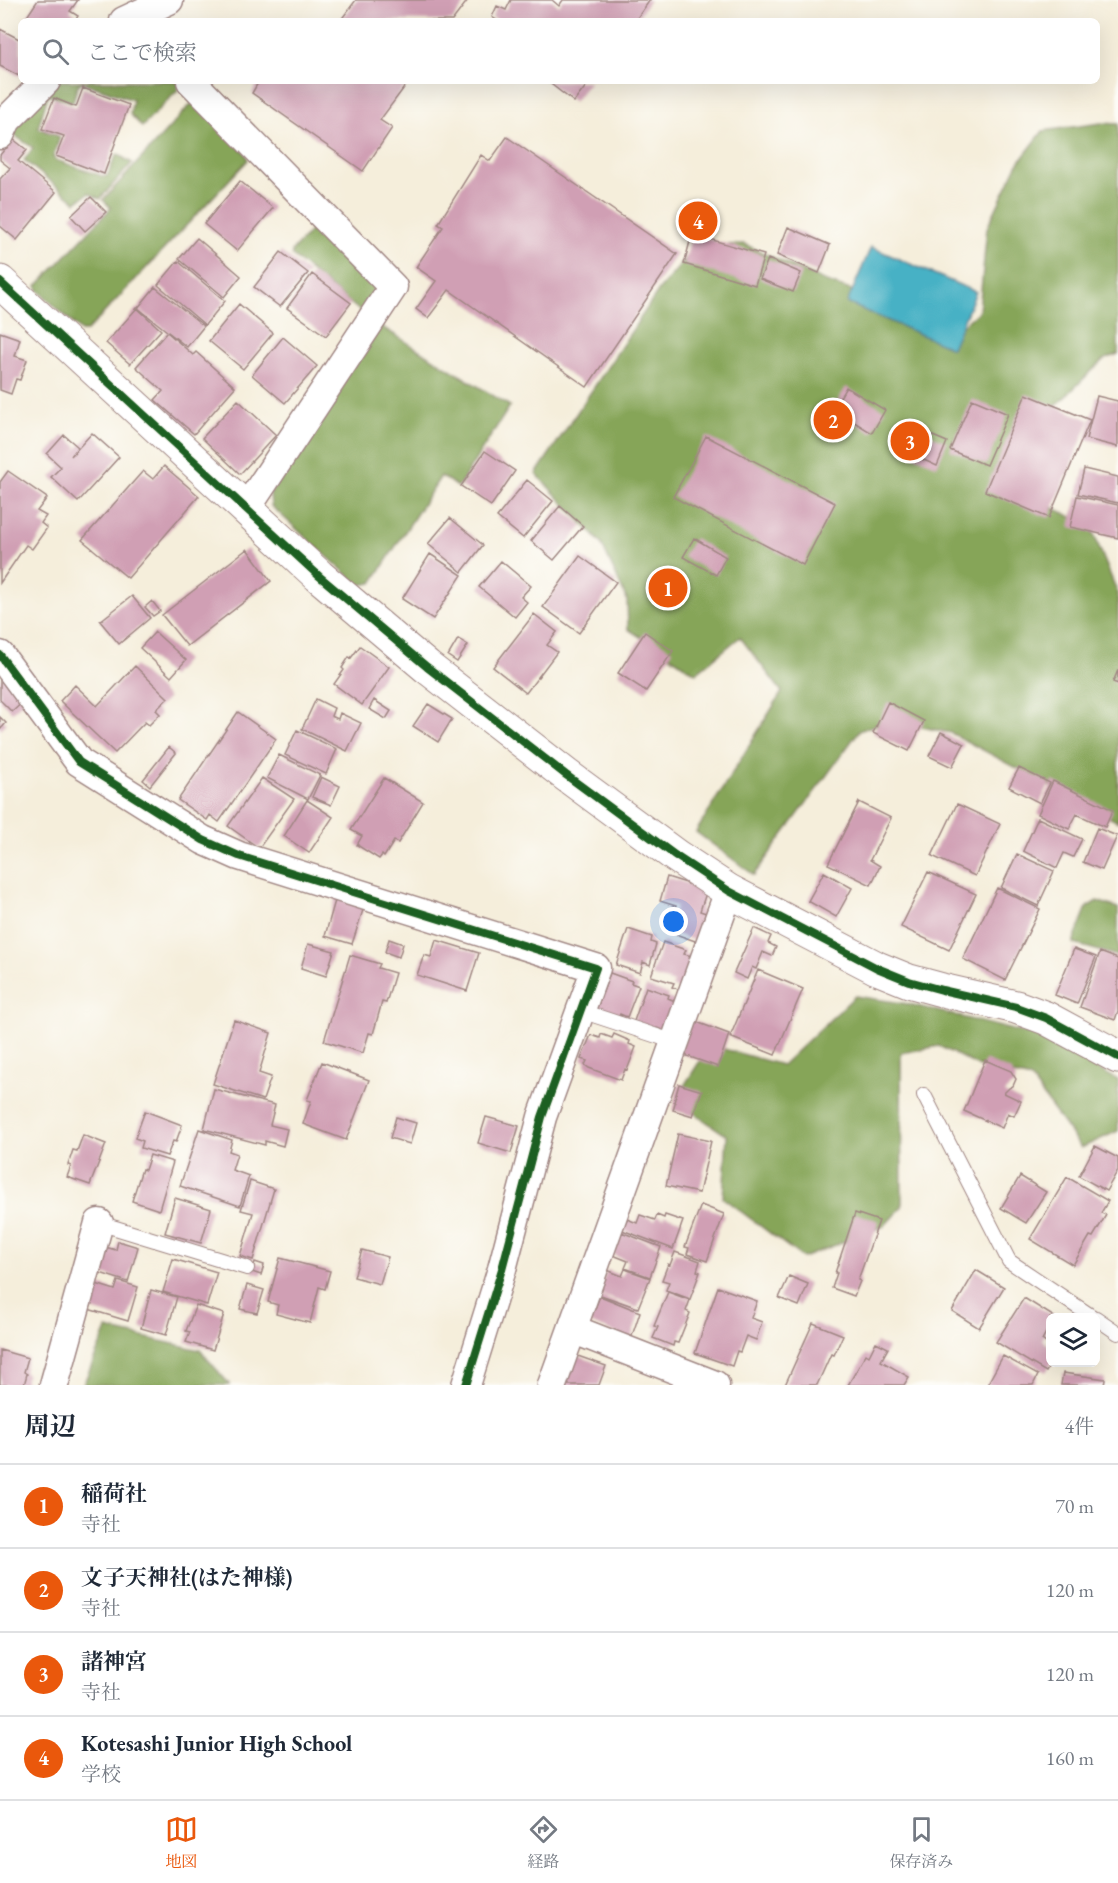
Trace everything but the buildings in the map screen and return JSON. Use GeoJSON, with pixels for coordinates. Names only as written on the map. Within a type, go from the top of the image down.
{"type":"FeatureCollection","features":[{"type":"Feature","properties":{"kind":"street"},"geometry":{"type":"LineString","coordinates":[[132,18],[169,0]]}},
{"type":"Feature","properties":{"kind":"street"},"geometry":{"type":"LineString","coordinates":[[0,135],[7,120],[43,84]]}},
{"type":"Feature","properties":{"kind":"street"},"geometry":{"type":"LineString","coordinates":[[194,84],[393,288],[246,509]]}},
{"type":"Feature","properties":{"kind":"street"},"geometry":{"type":"LineString","coordinates":[[0,282],[319,576],[427,667],[566,775],[676,856],[729,891],[877,968],[909,981],[1016,1007],[1046,1018],[1118,1057]]}},
{"type":"Feature","properties":{"kind":"street"},"geometry":{"type":"LineString","coordinates":[[0,655],[79,762],[203,840],[238,856],[596,968],[542,1117],[502,1269],[466,1385]]}},
{"type":"Feature","properties":{"kind":"street"},"geometry":{"type":"LineString","coordinates":[[552,1385],[729,891]]}},
{"type":"Feature","properties":{"kind":"street"},"geometry":{"type":"LineString","coordinates":[[54,1385],[99,1223]]}},
{"type":"Feature","properties":{"kind":"street"},"geometry":{"type":"LineString","coordinates":[[572,1329],[715,1385]]}},
{"type":"Feature","properties":{"kind":"lane"},"geometry":{"type":"LineString","coordinates":[[581,1011],[675,1042]]}},
{"type":"Feature","properties":{"kind":"lane"},"geometry":{"type":"LineString","coordinates":[[924,1095],[1009,1261],[1087,1313]]}},
{"type":"Feature","properties":{"kind":"lane"},"geometry":{"type":"LineString","coordinates":[[99,1223],[247,1268]]}},
{"type":"Feature","properties":{"kind":"lane"},"geometry":{"type":"LineString","coordinates":[[1100,1321],[1118,1333]]}},
{"type":"Feature","properties":{"kind":"green space"},"geometry":{"type":"Polygon","coordinates":[[[52,84],[79,84],[73,102],[48,95],[38,128],[60,137],[53,157],[102,176],[107,176],[117,154],[132,163],[100,199],[89,193],[76,202],[24,160],[33,148],[11,133],[52,84]]]}},
{"type":"Feature","properties":{"kind":"green space"},"geometry":{"type":"Polygon","coordinates":[[[87,84],[179,84],[178,90],[142,127],[130,114],[133,100],[87,84]]]}},
{"type":"Feature","properties":{"kind":"green space"},"geometry":{"type":"Polygon","coordinates":[[[191,104],[198,104],[246,154],[248,160],[87,331],[81,331],[38,290],[37,286],[111,208],[103,200],[191,104]]]}},
{"type":"Feature","properties":{"kind":"green space"},"geometry":{"type":"Polygon","coordinates":[[[1101,123],[1118,124],[1118,354],[1103,360],[1025,436],[1023,492],[1091,527],[1118,594],[1118,822],[951,733],[888,720],[859,731],[754,875],[696,832],[782,692],[740,637],[696,673],[628,629],[627,600],[601,543],[536,474],[659,290],[696,247],[744,244],[826,282],[962,326],[979,311],[987,228],[1017,165],[1043,131],[1101,123]]]}},
{"type":"Feature","properties":{"kind":"green space"},"geometry":{"type":"Polygon","coordinates":[[[319,226],[378,286],[365,309],[360,311],[292,256],[292,251],[313,228],[319,226]]]}},
{"type":"Feature","properties":{"kind":"green space"},"geometry":{"type":"Polygon","coordinates":[[[377,324],[510,406],[458,487],[441,476],[372,583],[359,585],[271,506],[270,493],[377,324]]]}},
{"type":"Feature","properties":{"kind":"green space"},"geometry":{"type":"Polygon","coordinates":[[[1097,901],[1118,908],[1118,956],[1074,944],[1087,907],[1097,901]]]}},
{"type":"Feature","properties":{"kind":"green space"},"geometry":{"type":"Polygon","coordinates":[[[855,996],[909,1004],[1037,1036],[1118,1080],[1118,1131],[1081,1148],[1031,1079],[980,1067],[939,1046],[901,1053],[902,1207],[884,1226],[803,1258],[723,1198],[727,1136],[675,1100],[710,1045],[782,1065],[855,996]]]}},
{"type":"Feature","properties":{"kind":"green space"},"geometry":{"type":"Polygon","coordinates":[[[107,1329],[200,1350],[230,1385],[83,1385],[107,1329]]]}},
{"type":"Feature","properties":{"kind":"water"},"geometry":{"type":"Polygon","coordinates":[[[871,247],[976,292],[952,348],[847,303],[871,247]]]}},
{"type":"Feature","properties":{"kind":"cycle path"},"geometry":{"type":"LineString","coordinates":[[0,282],[319,576],[427,667],[566,775],[676,856],[729,891],[877,968],[909,981],[1016,1007],[1046,1018],[1118,1057]]}},
{"type":"Feature","properties":{"kind":"cycle path"},"geometry":{"type":"LineString","coordinates":[[0,655],[79,762],[203,840],[239,856],[596,968],[542,1117],[502,1269],[466,1385]]}},
{"type":"Feature","properties":{"kind":"place","name":"Kotesashi Junior High School"},"geometry":{"type":"Point","coordinates":[698,221]}},
{"type":"Feature","properties":{"kind":"place","name":"文子天神社(はた神様)"},"geometry":{"type":"Point","coordinates":[833,420]}},
{"type":"Feature","properties":{"kind":"place","name":"諸神宮"},"geometry":{"type":"Point","coordinates":[910,441]}},
{"type":"Feature","properties":{"kind":"place","name":"稲荷社"},"geometry":{"type":"Point","coordinates":[668,588]}}]}
